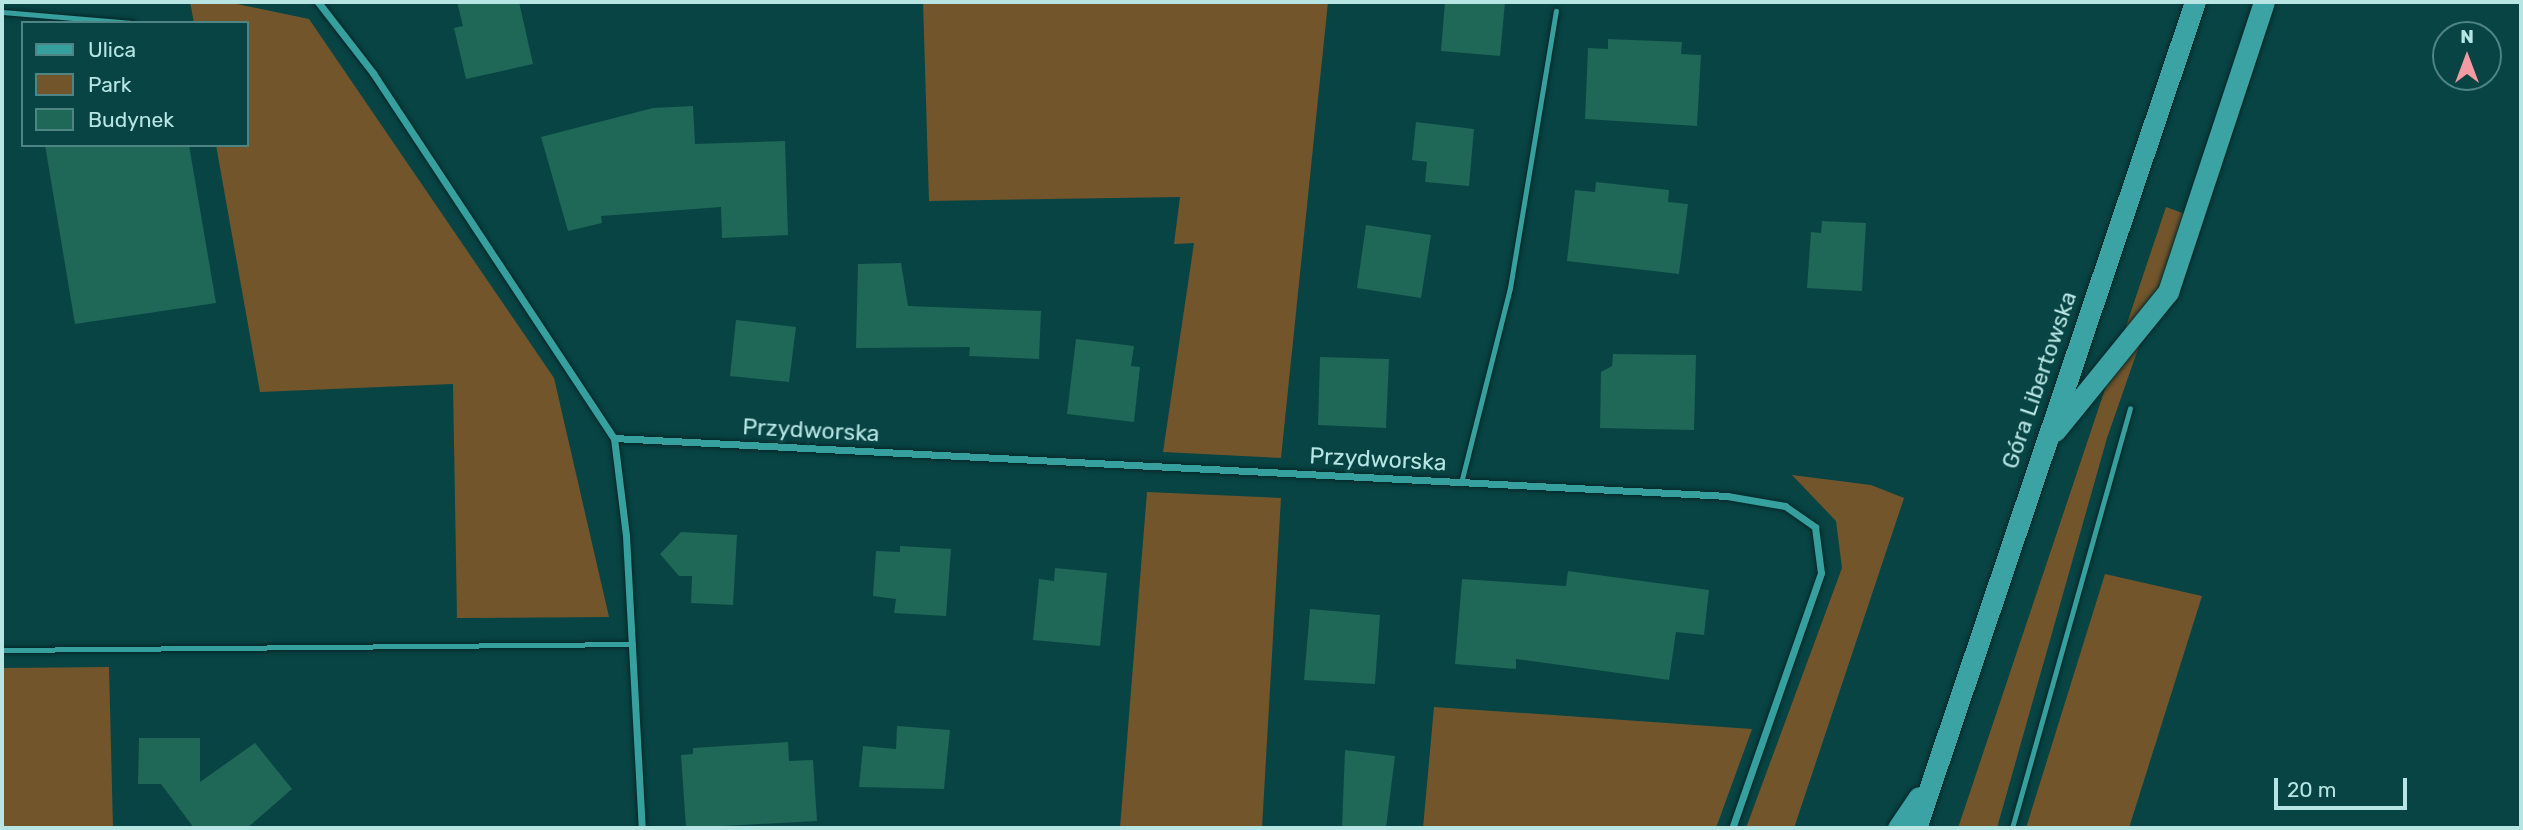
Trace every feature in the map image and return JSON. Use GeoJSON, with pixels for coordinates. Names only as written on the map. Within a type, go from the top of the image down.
{"type":"FeatureCollection","features":[{"type":"Feature","properties":{"kind":"highway","name":"Góra Libertowska"},"geometry":{"type":"LineString","coordinates":[[1916,828],[2195,2]]}},
{"type":"Feature","properties":{"kind":"highway"},"geometry":{"type":"LineString","coordinates":[[2045,443],[2168,292],[2264,2]]}},
{"type":"Feature","properties":{"kind":"highway","name":"Góra Libertowska"},"geometry":{"type":"LineString","coordinates":[[1898,828],[1933,775]]}},
{"type":"Feature","properties":{"kind":"street"},"geometry":{"type":"LineString","coordinates":[[318,2],[373,73],[614,438],[633,644],[642,828]]}},
{"type":"Feature","properties":{"kind":"street","name":"Przydworska"},"geometry":{"type":"LineString","coordinates":[[614,438],[1727,496],[1785,506],[1815,527],[1821,573],[1732,828]]}},
{"type":"Feature","properties":{"kind":"lane"},"geometry":{"type":"LineString","coordinates":[[1461,483],[1510,288],[1556,11]]}},
{"type":"Feature","properties":{"kind":"lane"},"geometry":{"type":"LineString","coordinates":[[2,12],[108,21]]}},
{"type":"Feature","properties":{"kind":"lane"},"geometry":{"type":"LineString","coordinates":[[2012,828],[2130,408]]}},
{"type":"Feature","properties":{"kind":"lane"},"geometry":{"type":"LineString","coordinates":[[2,650],[633,644]]}},
{"type":"Feature","properties":{"kind":"green space"},"geometry":{"type":"Polygon","coordinates":[[[190,2],[227,2],[309,19],[554,378],[609,617],[457,618],[453,384],[260,392],[216,147],[248,147],[248,21],[194,21],[190,2]]]}},
{"type":"Feature","properties":{"kind":"green space"},"geometry":{"type":"Polygon","coordinates":[[[923,2],[1328,2],[1281,458],[1163,452],[1194,243],[1174,244],[1180,197],[929,201],[923,2]]]}},
{"type":"Feature","properties":{"kind":"green space"},"geometry":{"type":"Polygon","coordinates":[[[2166,207],[2185,214],[2107,438],[1997,828],[1958,828],[2166,207]]]}},
{"type":"Feature","properties":{"kind":"green space"},"geometry":{"type":"Polygon","coordinates":[[[1792,475],[1871,485],[1904,498],[1794,828],[1746,828],[1842,568],[1836,521],[1792,475]]]}},
{"type":"Feature","properties":{"kind":"green space"},"geometry":{"type":"Polygon","coordinates":[[[1147,492],[1281,498],[1262,828],[1120,828],[1147,492]]]}},
{"type":"Feature","properties":{"kind":"green space"},"geometry":{"type":"Polygon","coordinates":[[[2105,574],[2202,596],[2129,828],[2026,828],[2105,574]]]}},
{"type":"Feature","properties":{"kind":"green space"},"geometry":{"type":"Polygon","coordinates":[[[109,667],[113,828],[2,828],[2,668],[109,667]]]}},
{"type":"Feature","properties":{"kind":"green space"},"geometry":{"type":"Polygon","coordinates":[[[1434,707],[1752,729],[1716,828],[1423,828],[1434,707]]]}},
{"type":"Feature","properties":{"kind":"building"},"geometry":{"type":"Polygon","coordinates":[[[457,2],[519,2],[533,64],[466,79],[454,28],[463,26],[457,2]]]}},
{"type":"Feature","properties":{"kind":"building"},"geometry":{"type":"Polygon","coordinates":[[[1445,2],[1505,2],[1500,56],[1441,51],[1445,2]]]}},
{"type":"Feature","properties":{"kind":"building"},"geometry":{"type":"Polygon","coordinates":[[[1608,39],[1682,42],[1681,54],[1701,55],[1697,126],[1585,119],[1588,48],[1608,49],[1608,39]]]}},
{"type":"Feature","properties":{"kind":"building"},"geometry":{"type":"Polygon","coordinates":[[[693,106],[695,144],[785,141],[788,235],[722,238],[721,207],[601,216],[602,223],[568,231],[541,137],[653,108],[693,106]]]}},
{"type":"Feature","properties":{"kind":"building"},"geometry":{"type":"Polygon","coordinates":[[[1416,122],[1474,129],[1469,186],[1425,182],[1427,162],[1412,160],[1416,122]]]}},
{"type":"Feature","properties":{"kind":"building"},"geometry":{"type":"Polygon","coordinates":[[[45,147],[189,147],[216,303],[75,324],[45,147]]]}},
{"type":"Feature","properties":{"kind":"building"},"geometry":{"type":"Polygon","coordinates":[[[1596,182],[1669,190],[1668,202],[1688,204],[1679,274],[1567,261],[1575,190],[1595,192],[1596,182]]]}},
{"type":"Feature","properties":{"kind":"building"},"geometry":{"type":"Polygon","coordinates":[[[1822,221],[1866,223],[1862,291],[1807,288],[1811,232],[1821,233],[1822,221]]]}},
{"type":"Feature","properties":{"kind":"building"},"geometry":{"type":"Polygon","coordinates":[[[1366,225],[1431,235],[1421,298],[1357,288],[1366,225]]]}},
{"type":"Feature","properties":{"kind":"building"},"geometry":{"type":"Polygon","coordinates":[[[901,263],[908,306],[1041,311],[1039,359],[969,356],[970,347],[856,348],[858,264],[901,263]]]}},
{"type":"Feature","properties":{"kind":"building"},"geometry":{"type":"Polygon","coordinates":[[[736,320],[796,327],[789,382],[730,376],[736,320]]]}},
{"type":"Feature","properties":{"kind":"building"},"geometry":{"type":"Polygon","coordinates":[[[1076,339],[1134,346],[1131,366],[1140,367],[1134,422],[1067,414],[1076,339]]]}},
{"type":"Feature","properties":{"kind":"building"},"geometry":{"type":"Polygon","coordinates":[[[1613,354],[1696,355],[1694,430],[1600,428],[1601,372],[1612,366],[1613,354]]]}},
{"type":"Feature","properties":{"kind":"building"},"geometry":{"type":"Polygon","coordinates":[[[1320,357],[1389,359],[1386,428],[1318,425],[1320,357]]]}},
{"type":"Feature","properties":{"kind":"building"},"geometry":{"type":"Polygon","coordinates":[[[681,532],[737,535],[733,605],[691,603],[692,576],[679,576],[660,554],[681,532]]]}},
{"type":"Feature","properties":{"kind":"building"},"geometry":{"type":"Polygon","coordinates":[[[900,546],[951,549],[946,616],[894,613],[896,599],[873,596],[876,551],[900,552],[900,546]]]}},
{"type":"Feature","properties":{"kind":"building"},"geometry":{"type":"Polygon","coordinates":[[[1055,568],[1107,573],[1100,646],[1033,640],[1039,579],[1054,581],[1055,568]]]}},
{"type":"Feature","properties":{"kind":"building"},"geometry":{"type":"Polygon","coordinates":[[[1568,571],[1709,590],[1704,635],[1676,632],[1669,680],[1516,659],[1516,669],[1455,664],[1462,579],[1566,586],[1568,571]]]}},
{"type":"Feature","properties":{"kind":"building"},"geometry":{"type":"Polygon","coordinates":[[[1310,609],[1380,615],[1375,684],[1304,680],[1310,609]]]}},
{"type":"Feature","properties":{"kind":"building"},"geometry":{"type":"Polygon","coordinates":[[[897,726],[950,730],[944,789],[859,787],[863,746],[896,749],[897,726]]]}},
{"type":"Feature","properties":{"kind":"building"},"geometry":{"type":"Polygon","coordinates":[[[139,738],[200,738],[200,782],[255,743],[292,789],[247,828],[194,828],[161,784],[138,784],[139,738]]]}},
{"type":"Feature","properties":{"kind":"building"},"geometry":{"type":"Polygon","coordinates":[[[788,742],[789,761],[813,760],[817,821],[686,828],[681,755],[693,754],[693,748],[788,742]]]}},
{"type":"Feature","properties":{"kind":"building"},"geometry":{"type":"Polygon","coordinates":[[[1345,750],[1395,756],[1386,828],[1342,828],[1345,750]]]}}]}
